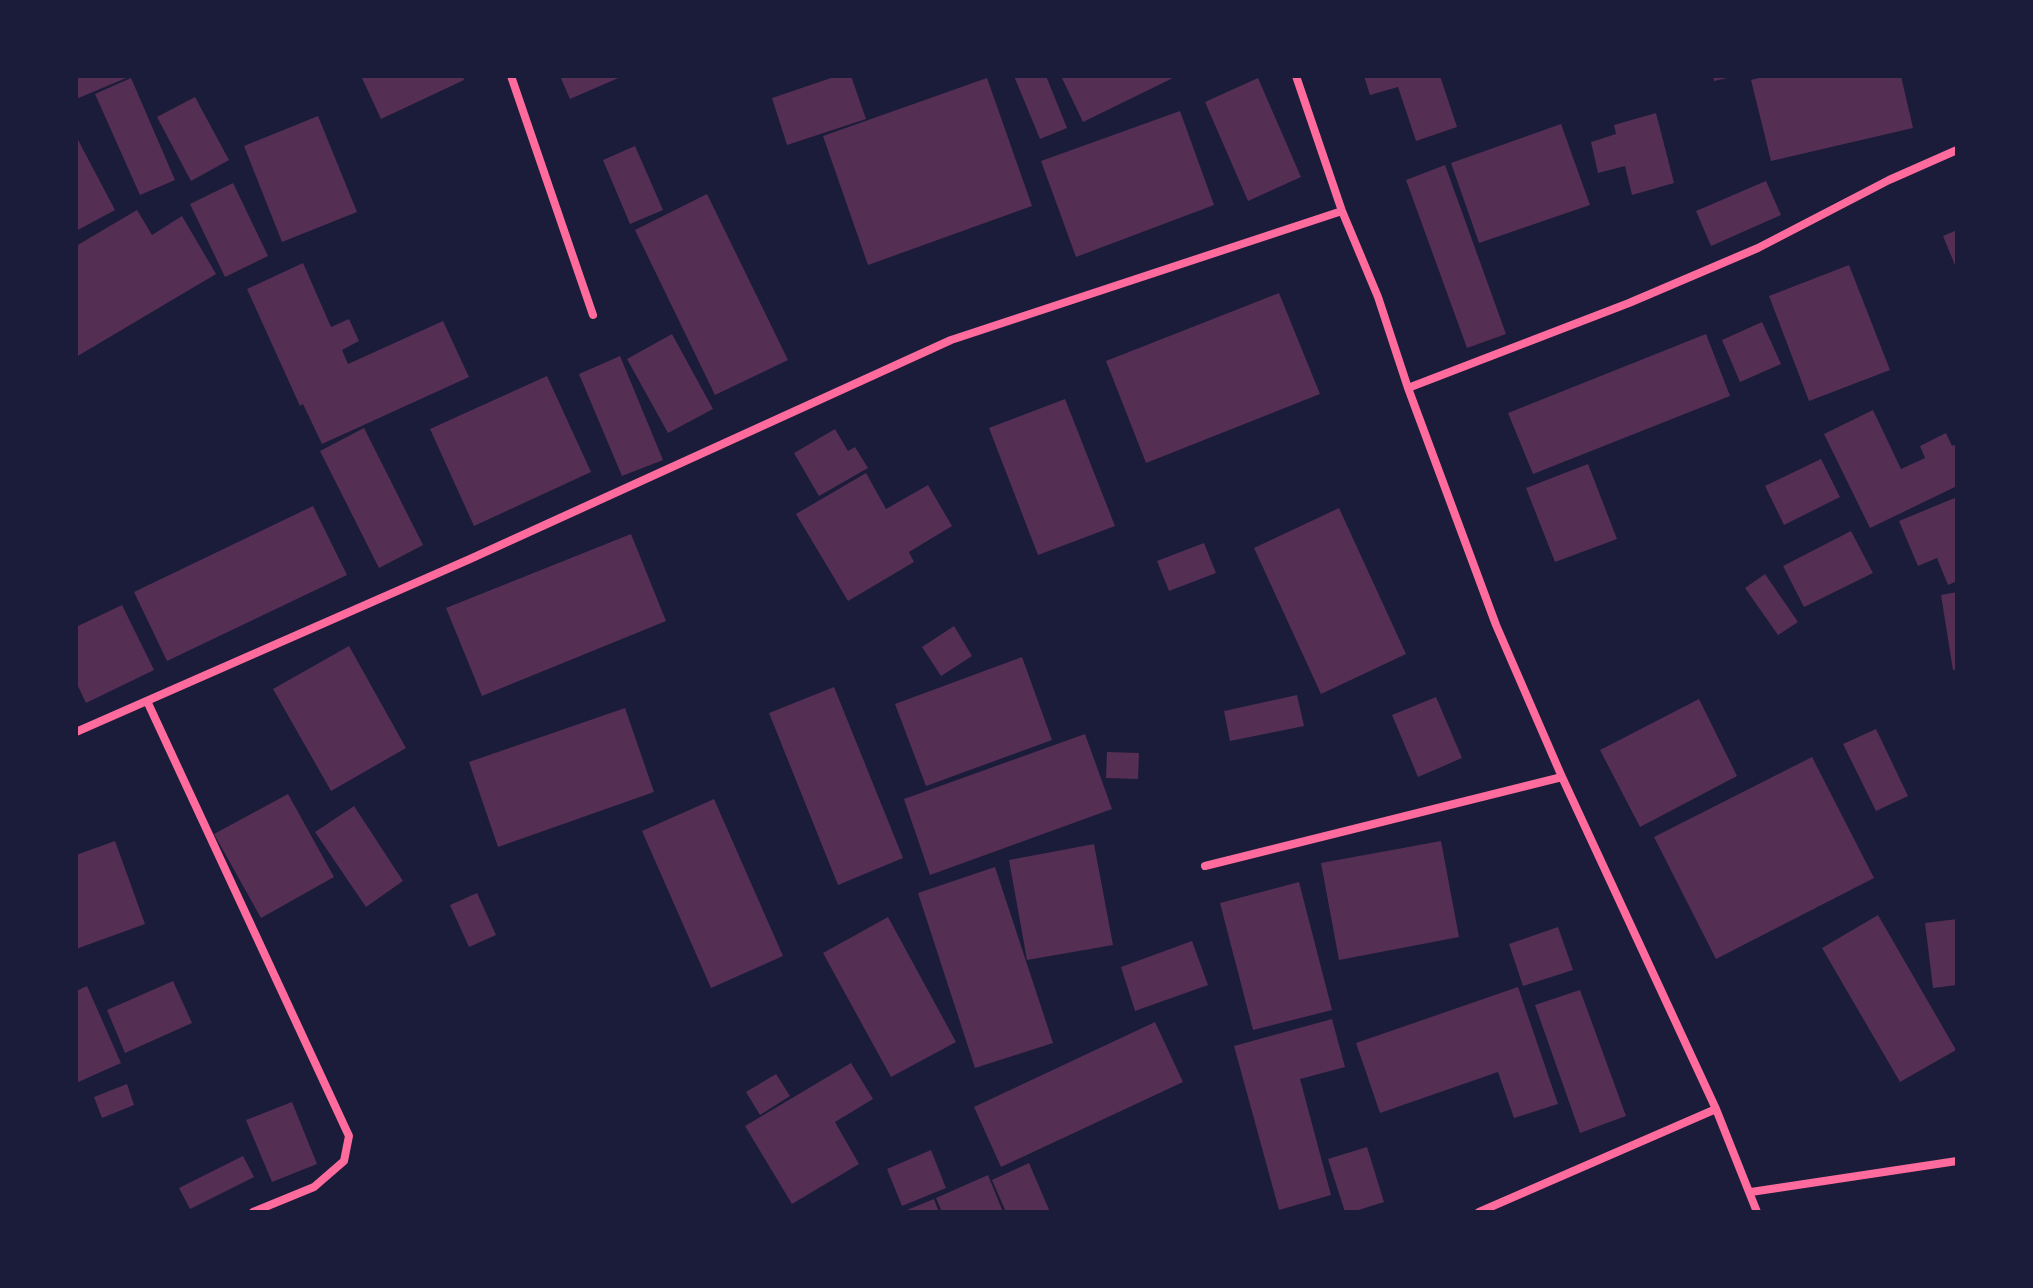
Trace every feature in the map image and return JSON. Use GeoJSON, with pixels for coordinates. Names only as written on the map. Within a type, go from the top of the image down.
{"type":"FeatureCollection","features":[{"type":"Feature","properties":{"kind":"street"},"geometry":{"type":"LineString","coordinates":[[511,76],[593,315]]}},
{"type":"Feature","properties":{"kind":"street"},"geometry":{"type":"LineString","coordinates":[[1296,76],[1342,211],[1378,297],[1408,388],[1496,625],[1562,777],[1716,1109],[1757,1212]]}},
{"type":"Feature","properties":{"kind":"street"},"geometry":{"type":"LineString","coordinates":[[1408,388],[1629,303],[1758,248],[1889,180],[1957,150]]}},
{"type":"Feature","properties":{"kind":"street"},"geometry":{"type":"LineString","coordinates":[[76,732],[470,559],[951,340],[1342,211]]}},
{"type":"Feature","properties":{"kind":"street"},"geometry":{"type":"LineString","coordinates":[[147,701],[349,1136],[344,1161],[314,1187],[253,1212]]}},
{"type":"Feature","properties":{"kind":"street"},"geometry":{"type":"LineString","coordinates":[[1205,866],[1562,777]]}},
{"type":"Feature","properties":{"kind":"street"},"geometry":{"type":"LineString","coordinates":[[1479,1212],[1716,1109]]}},
{"type":"Feature","properties":{"kind":"street"},"geometry":{"type":"LineString","coordinates":[[1751,1192],[1957,1161]]}},
{"type":"Feature","properties":{"kind":"building"},"geometry":{"type":"Polygon","coordinates":[[[76,76],[131,76],[76,99],[76,76]]]}},
{"type":"Feature","properties":{"kind":"building"},"geometry":{"type":"Polygon","coordinates":[[[361,76],[463,76],[464,80],[381,119],[361,76]]]}},
{"type":"Feature","properties":{"kind":"building"},"geometry":{"type":"Polygon","coordinates":[[[560,76],[623,76],[570,99],[560,76]]]}},
{"type":"Feature","properties":{"kind":"building"},"geometry":{"type":"Polygon","coordinates":[[[837,76],[851,76],[866,119],[787,145],[772,98],[837,76]]]}},
{"type":"Feature","properties":{"kind":"building"},"geometry":{"type":"Polygon","coordinates":[[[1014,76],[1046,76],[1067,128],[1040,139],[1014,76]]]}},
{"type":"Feature","properties":{"kind":"building"},"geometry":{"type":"Polygon","coordinates":[[[1061,76],[1177,76],[1083,122],[1061,76]]]}},
{"type":"Feature","properties":{"kind":"building"},"geometry":{"type":"Polygon","coordinates":[[[1364,76],[1440,76],[1457,127],[1416,141],[1398,87],[1370,95],[1364,76]]]}},
{"type":"Feature","properties":{"kind":"building"},"geometry":{"type":"Polygon","coordinates":[[[1713,76],[1732,76],[1732,77],[1714,81],[1713,76]]]}},
{"type":"Feature","properties":{"kind":"building"},"geometry":{"type":"Polygon","coordinates":[[[1767,76],[1901,76],[1913,128],[1771,161],[1751,80],[1767,76]]]}},
{"type":"Feature","properties":{"kind":"building"},"geometry":{"type":"Polygon","coordinates":[[[131,78],[175,180],[140,195],[95,94],[131,78]]]}},
{"type":"Feature","properties":{"kind":"building"},"geometry":{"type":"Polygon","coordinates":[[[987,78],[1032,206],[868,265],[823,136],[987,78]]]}},
{"type":"Feature","properties":{"kind":"building"},"geometry":{"type":"Polygon","coordinates":[[[1258,78],[1301,177],[1248,201],[1205,102],[1258,78]]]}},
{"type":"Feature","properties":{"kind":"building"},"geometry":{"type":"Polygon","coordinates":[[[195,97],[229,160],[191,181],[157,117],[195,97]]]}},
{"type":"Feature","properties":{"kind":"building"},"geometry":{"type":"Polygon","coordinates":[[[1180,111],[1214,205],[1076,257],[1041,161],[1180,111]]]}},
{"type":"Feature","properties":{"kind":"building"},"geometry":{"type":"Polygon","coordinates":[[[1656,113],[1674,183],[1632,195],[1625,166],[1598,173],[1591,142],[1616,134],[1614,125],[1656,113]]]}},
{"type":"Feature","properties":{"kind":"building"},"geometry":{"type":"Polygon","coordinates":[[[318,116],[357,212],[282,242],[244,146],[318,116]]]}},
{"type":"Feature","properties":{"kind":"building"},"geometry":{"type":"Polygon","coordinates":[[[1561,124],[1590,205],[1479,243],[1451,163],[1561,124]]]}},
{"type":"Feature","properties":{"kind":"building"},"geometry":{"type":"Polygon","coordinates":[[[76,136],[115,210],[76,231],[76,136]]]}},
{"type":"Feature","properties":{"kind":"building"},"geometry":{"type":"Polygon","coordinates":[[[635,146],[663,210],[630,224],[603,160],[635,146]]]}},
{"type":"Feature","properties":{"kind":"building"},"geometry":{"type":"Polygon","coordinates":[[[1445,165],[1506,334],[1467,348],[1406,180],[1445,165]]]}},
{"type":"Feature","properties":{"kind":"building"},"geometry":{"type":"Polygon","coordinates":[[[1766,181],[1781,215],[1711,246],[1696,211],[1766,181]]]}},
{"type":"Feature","properties":{"kind":"building"},"geometry":{"type":"Polygon","coordinates":[[[233,183],[268,256],[225,277],[190,204],[233,183]]]}},
{"type":"Feature","properties":{"kind":"building"},"geometry":{"type":"Polygon","coordinates":[[[707,194],[788,360],[715,395],[635,230],[707,194]]]}},
{"type":"Feature","properties":{"kind":"building"},"geometry":{"type":"Polygon","coordinates":[[[137,210],[152,235],[182,216],[216,274],[76,357],[76,246],[137,210]]]}},
{"type":"Feature","properties":{"kind":"building"},"geometry":{"type":"Polygon","coordinates":[[[1957,230],[1957,270],[1943,236],[1957,230]]]}},
{"type":"Feature","properties":{"kind":"building"},"geometry":{"type":"Polygon","coordinates":[[[303,263],[331,327],[349,319],[359,341],[342,350],[348,364],[443,321],[469,377],[322,444],[303,404],[300,406],[247,289],[303,263]]]}},
{"type":"Feature","properties":{"kind":"building"},"geometry":{"type":"Polygon","coordinates":[[[1849,265],[1890,370],[1809,401],[1769,296],[1849,265]]]}},
{"type":"Feature","properties":{"kind":"building"},"geometry":{"type":"Polygon","coordinates":[[[1279,293],[1320,394],[1146,463],[1106,361],[1279,293]]]}},
{"type":"Feature","properties":{"kind":"building"},"geometry":{"type":"Polygon","coordinates":[[[1762,322],[1781,364],[1740,382],[1722,340],[1762,322]]]}},
{"type":"Feature","properties":{"kind":"building"},"geometry":{"type":"Polygon","coordinates":[[[672,334],[713,409],[668,433],[627,359],[672,334]]]}},
{"type":"Feature","properties":{"kind":"building"},"geometry":{"type":"Polygon","coordinates":[[[1706,334],[1730,396],[1533,474],[1508,413],[1706,334]]]}},
{"type":"Feature","properties":{"kind":"building"},"geometry":{"type":"Polygon","coordinates":[[[620,356],[663,460],[622,476],[579,374],[620,356]]]}},
{"type":"Feature","properties":{"kind":"building"},"geometry":{"type":"Polygon","coordinates":[[[547,376],[591,472],[474,526],[430,429],[547,376]]]}},
{"type":"Feature","properties":{"kind":"building"},"geometry":{"type":"Polygon","coordinates":[[[1065,399],[1115,526],[1038,555],[989,428],[1065,399]]]}},
{"type":"Feature","properties":{"kind":"building"},"geometry":{"type":"Polygon","coordinates":[[[1873,410],[1901,469],[1925,458],[1920,446],[1946,433],[1952,446],[1957,444],[1957,486],[1870,528],[1824,434],[1873,410]]]}},
{"type":"Feature","properties":{"kind":"building"},"geometry":{"type":"Polygon","coordinates":[[[364,428],[423,545],[379,568],[320,451],[364,428]]]}},
{"type":"Feature","properties":{"kind":"building"},"geometry":{"type":"Polygon","coordinates":[[[835,429],[848,451],[855,447],[868,468],[819,496],[794,453],[835,429]]]}},
{"type":"Feature","properties":{"kind":"building"},"geometry":{"type":"Polygon","coordinates":[[[1821,459],[1840,497],[1784,525],[1765,486],[1821,459]]]}},
{"type":"Feature","properties":{"kind":"building"},"geometry":{"type":"Polygon","coordinates":[[[1588,464],[1617,539],[1555,562],[1526,488],[1588,464]]]}},
{"type":"Feature","properties":{"kind":"building"},"geometry":{"type":"Polygon","coordinates":[[[866,473],[886,509],[928,485],[952,526],[909,552],[914,562],[848,601],[796,514],[866,473]]]}},
{"type":"Feature","properties":{"kind":"building"},"geometry":{"type":"Polygon","coordinates":[[[1957,497],[1957,581],[1948,585],[1937,558],[1918,566],[1899,521],[1957,497]]]}},
{"type":"Feature","properties":{"kind":"building"},"geometry":{"type":"Polygon","coordinates":[[[313,506],[347,575],[167,661],[134,592],[313,506]]]}},
{"type":"Feature","properties":{"kind":"building"},"geometry":{"type":"Polygon","coordinates":[[[1339,508],[1406,654],[1321,694],[1254,548],[1339,508]]]}},
{"type":"Feature","properties":{"kind":"building"},"geometry":{"type":"Polygon","coordinates":[[[1851,531],[1873,573],[1804,607],[1783,566],[1851,531]]]}},
{"type":"Feature","properties":{"kind":"building"},"geometry":{"type":"Polygon","coordinates":[[[631,534],[666,621],[482,696],[446,608],[631,534]]]}},
{"type":"Feature","properties":{"kind":"building"},"geometry":{"type":"Polygon","coordinates":[[[1204,543],[1216,573],[1169,591],[1157,561],[1204,543]]]}},
{"type":"Feature","properties":{"kind":"building"},"geometry":{"type":"Polygon","coordinates":[[[1765,574],[1798,622],[1778,635],[1745,588],[1765,574]]]}},
{"type":"Feature","properties":{"kind":"building"},"geometry":{"type":"Polygon","coordinates":[[[1957,592],[1957,670],[1953,670],[1941,595],[1957,592]]]}},
{"type":"Feature","properties":{"kind":"building"},"geometry":{"type":"Polygon","coordinates":[[[122,605],[154,670],[86,703],[76,682],[76,627],[122,605]]]}},
{"type":"Feature","properties":{"kind":"building"},"geometry":{"type":"Polygon","coordinates":[[[954,626],[972,656],[941,676],[922,647],[954,626]]]}},
{"type":"Feature","properties":{"kind":"building"},"geometry":{"type":"Polygon","coordinates":[[[349,646],[406,748],[331,791],[273,689],[349,646]]]}},
{"type":"Feature","properties":{"kind":"building"},"geometry":{"type":"Polygon","coordinates":[[[1022,657],[1052,740],[926,786],[895,704],[1022,657]]]}},
{"type":"Feature","properties":{"kind":"building"},"geometry":{"type":"Polygon","coordinates":[[[834,687],[903,858],[838,885],[769,713],[834,687]]]}},
{"type":"Feature","properties":{"kind":"building"},"geometry":{"type":"Polygon","coordinates":[[[1297,695],[1304,726],[1230,741],[1224,711],[1297,695]]]}},
{"type":"Feature","properties":{"kind":"building"},"geometry":{"type":"Polygon","coordinates":[[[1436,697],[1462,758],[1418,777],[1392,715],[1436,697]]]}},
{"type":"Feature","properties":{"kind":"building"},"geometry":{"type":"Polygon","coordinates":[[[1699,699],[1737,776],[1640,827],[1600,750],[1699,699]]]}},
{"type":"Feature","properties":{"kind":"building"},"geometry":{"type":"Polygon","coordinates":[[[625,708],[654,792],[498,847],[469,762],[625,708]]]}},
{"type":"Feature","properties":{"kind":"building"},"geometry":{"type":"Polygon","coordinates":[[[1876,729],[1908,796],[1876,811],[1843,744],[1876,729]]]}},
{"type":"Feature","properties":{"kind":"building"},"geometry":{"type":"Polygon","coordinates":[[[1085,734],[1112,809],[930,875],[904,799],[1085,734]]]}},
{"type":"Feature","properties":{"kind":"building"},"geometry":{"type":"Polygon","coordinates":[[[1107,752],[1139,753],[1138,779],[1106,778],[1107,752]]]}},
{"type":"Feature","properties":{"kind":"building"},"geometry":{"type":"Polygon","coordinates":[[[1812,757],[1874,878],[1716,959],[1654,837],[1812,757]]]}},
{"type":"Feature","properties":{"kind":"building"},"geometry":{"type":"Polygon","coordinates":[[[288,794],[334,877],[261,918],[214,834],[288,794]]]}},
{"type":"Feature","properties":{"kind":"building"},"geometry":{"type":"Polygon","coordinates":[[[714,799],[783,956],[711,988],[642,831],[714,799]]]}},
{"type":"Feature","properties":{"kind":"building"},"geometry":{"type":"Polygon","coordinates":[[[354,806],[403,881],[366,907],[315,832],[354,806]]]}},
{"type":"Feature","properties":{"kind":"building"},"geometry":{"type":"Polygon","coordinates":[[[115,841],[145,924],[76,949],[76,855],[115,841]]]}},
{"type":"Feature","properties":{"kind":"building"},"geometry":{"type":"Polygon","coordinates":[[[1441,841],[1459,937],[1339,960],[1321,863],[1441,841]]]}},
{"type":"Feature","properties":{"kind":"building"},"geometry":{"type":"Polygon","coordinates":[[[1094,844],[1113,945],[1027,960],[1009,860],[1094,844]]]}},
{"type":"Feature","properties":{"kind":"building"},"geometry":{"type":"Polygon","coordinates":[[[995,867],[1053,1043],[975,1068],[918,893],[995,867]]]}},
{"type":"Feature","properties":{"kind":"building"},"geometry":{"type":"Polygon","coordinates":[[[1299,882],[1332,1010],[1253,1030],[1220,903],[1299,882]]]}},
{"type":"Feature","properties":{"kind":"building"},"geometry":{"type":"Polygon","coordinates":[[[477,893],[496,935],[469,947],[450,905],[477,893]]]}},
{"type":"Feature","properties":{"kind":"building"},"geometry":{"type":"Polygon","coordinates":[[[1878,915],[1956,1050],[1900,1082],[1822,948],[1878,915]]]}},
{"type":"Feature","properties":{"kind":"building"},"geometry":{"type":"Polygon","coordinates":[[[888,917],[956,1042],[891,1077],[823,953],[888,917]]]}},
{"type":"Feature","properties":{"kind":"building"},"geometry":{"type":"Polygon","coordinates":[[[1957,919],[1957,985],[1933,988],[1925,923],[1957,919]]]}},
{"type":"Feature","properties":{"kind":"building"},"geometry":{"type":"Polygon","coordinates":[[[1558,927],[1573,970],[1523,986],[1509,944],[1558,927]]]}},
{"type":"Feature","properties":{"kind":"building"},"geometry":{"type":"Polygon","coordinates":[[[1192,941],[1208,985],[1135,1011],[1121,967],[1192,941]]]}},
{"type":"Feature","properties":{"kind":"building"},"geometry":{"type":"Polygon","coordinates":[[[173,981],[192,1023],[125,1053],[107,1010],[173,981]]]}},
{"type":"Feature","properties":{"kind":"building"},"geometry":{"type":"Polygon","coordinates":[[[87,986],[121,1063],[76,1083],[76,991],[87,986]]]}},
{"type":"Feature","properties":{"kind":"building"},"geometry":{"type":"Polygon","coordinates":[[[1518,987],[1558,1104],[1514,1118],[1498,1072],[1380,1113],[1356,1043],[1518,987]]]}},
{"type":"Feature","properties":{"kind":"building"},"geometry":{"type":"Polygon","coordinates":[[[1580,990],[1626,1116],[1580,1133],[1535,1005],[1580,990]]]}},
{"type":"Feature","properties":{"kind":"building"},"geometry":{"type":"Polygon","coordinates":[[[1332,1019],[1345,1067],[1300,1079],[1331,1195],[1279,1210],[1234,1046],[1332,1019]]]}},
{"type":"Feature","properties":{"kind":"building"},"geometry":{"type":"Polygon","coordinates":[[[1155,1022],[1183,1082],[1001,1167],[974,1107],[1155,1022]]]}},
{"type":"Feature","properties":{"kind":"building"},"geometry":{"type":"Polygon","coordinates":[[[851,1063],[873,1099],[835,1122],[859,1164],[792,1204],[745,1126],[851,1063]]]}},
{"type":"Feature","properties":{"kind":"building"},"geometry":{"type":"Polygon","coordinates":[[[776,1074],[790,1096],[760,1115],[746,1092],[776,1074]]]}},
{"type":"Feature","properties":{"kind":"building"},"geometry":{"type":"Polygon","coordinates":[[[127,1084],[134,1105],[102,1118],[94,1097],[127,1084]]]}},
{"type":"Feature","properties":{"kind":"building"},"geometry":{"type":"Polygon","coordinates":[[[292,1102],[317,1164],[272,1182],[246,1120],[292,1102]]]}},
{"type":"Feature","properties":{"kind":"building"},"geometry":{"type":"Polygon","coordinates":[[[1367,1147],[1384,1202],[1345,1212],[1328,1159],[1367,1147]]]}},
{"type":"Feature","properties":{"kind":"building"},"geometry":{"type":"Polygon","coordinates":[[[931,1150],[946,1188],[902,1206],[887,1169],[931,1150]]]}},
{"type":"Feature","properties":{"kind":"building"},"geometry":{"type":"Polygon","coordinates":[[[243,1156],[254,1177],[190,1209],[179,1188],[243,1156]]]}},
{"type":"Feature","properties":{"kind":"building"},"geometry":{"type":"Polygon","coordinates":[[[1029,1163],[1050,1212],[1006,1212],[992,1180],[1029,1163]]]}},
{"type":"Feature","properties":{"kind":"building"},"geometry":{"type":"Polygon","coordinates":[[[988,1175],[1003,1212],[942,1212],[936,1198],[988,1175]]]}},
{"type":"Feature","properties":{"kind":"building"},"geometry":{"type":"Polygon","coordinates":[[[934,1199],[939,1212],[902,1212],[934,1199]]]}}]}
